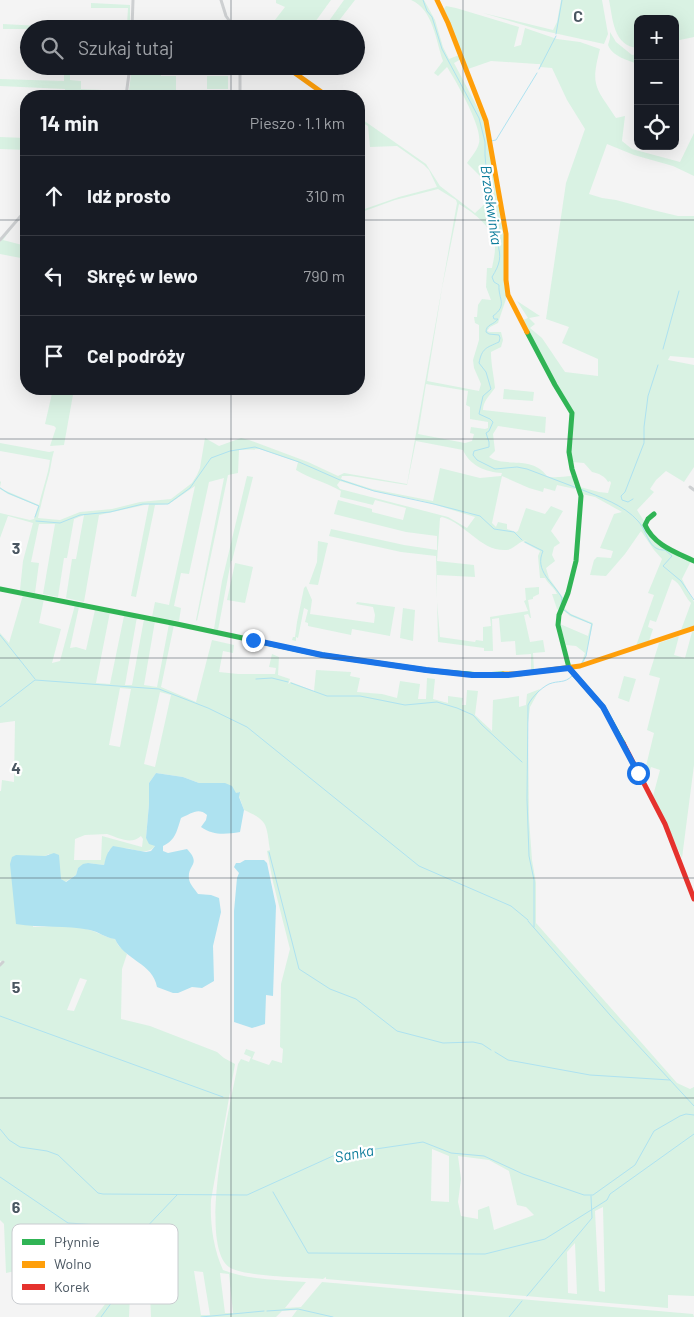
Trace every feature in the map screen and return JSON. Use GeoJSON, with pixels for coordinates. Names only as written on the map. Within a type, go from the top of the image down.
{"type":"FeatureCollection","features":[{"type":"Feature","properties":{"kind":"street"},"geometry":{"type":"LineString","coordinates":[[132,20],[133,0]]}},
{"type":"Feature","properties":{"kind":"street"},"geometry":{"type":"LineString","coordinates":[[221,0],[229,20]]}},
{"type":"Feature","properties":{"kind":"street"},"geometry":{"type":"LineString","coordinates":[[437,0],[484,113],[506,234],[505,280],[508,295],[572,414],[569,452],[572,469],[579,489],[581,510],[576,561],[568,593],[558,620],[569,668],[603,707],[614,726],[665,824],[694,899]]}},
{"type":"Feature","properties":{"kind":"street"},"geometry":{"type":"LineString","coordinates":[[127,90],[129,75]]}},
{"type":"Feature","properties":{"kind":"street"},"geometry":{"type":"LineString","coordinates":[[240,75],[240,90]]}},
{"type":"Feature","properties":{"kind":"street"},"geometry":{"type":"LineString","coordinates":[[298,75],[319,90]]}},
{"type":"Feature","properties":{"kind":"street"},"geometry":{"type":"LineString","coordinates":[[0,240],[20,217]]}},
{"type":"Feature","properties":{"kind":"street"},"geometry":{"type":"LineString","coordinates":[[690,487],[694,490]]}},
{"type":"Feature","properties":{"kind":"street"},"geometry":{"type":"LineString","coordinates":[[654,514],[645,525],[652,539],[681,557],[694,561]]}},
{"type":"Feature","properties":{"kind":"street"},"geometry":{"type":"LineString","coordinates":[[0,589],[311,653],[440,672],[494,675],[569,668],[694,628]]}},
{"type":"Feature","properties":{"kind":"green space"},"geometry":{"type":"Polygon","coordinates":[[[276,0],[331,0],[317,20],[275,20],[285,7],[276,3],[276,0]]]}},
{"type":"Feature","properties":{"kind":"green space"},"geometry":{"type":"Polygon","coordinates":[[[344,0],[355,0],[339,20],[330,20],[344,0]]]}},
{"type":"Feature","properties":{"kind":"green space"},"geometry":{"type":"Polygon","coordinates":[[[411,0],[424,0],[435,20],[443,47],[449,59],[459,55],[461,59],[454,63],[485,125],[505,241],[504,284],[507,296],[498,323],[487,331],[501,332],[503,340],[501,347],[491,352],[495,388],[485,401],[483,410],[546,417],[545,433],[498,426],[493,434],[495,451],[489,457],[503,462],[534,466],[550,477],[572,476],[575,489],[557,485],[555,491],[544,488],[543,492],[502,476],[492,523],[496,527],[498,522],[507,524],[507,529],[516,532],[526,508],[545,514],[551,506],[563,511],[551,531],[560,543],[554,547],[552,555],[555,561],[546,568],[549,578],[564,599],[559,610],[552,594],[557,594],[556,592],[545,578],[540,578],[538,556],[540,551],[523,542],[527,540],[521,542],[507,550],[489,547],[459,525],[442,517],[440,518],[437,561],[474,565],[475,577],[437,575],[437,599],[436,556],[401,552],[329,536],[331,529],[404,545],[437,550],[437,536],[406,532],[334,514],[338,500],[403,520],[406,508],[375,500],[373,505],[340,497],[341,491],[296,470],[298,462],[260,449],[239,450],[238,473],[228,475],[197,621],[224,478],[209,482],[189,574],[181,573],[174,606],[181,608],[179,621],[152,617],[155,602],[169,605],[195,486],[169,504],[155,505],[136,597],[131,596],[149,504],[99,515],[84,602],[66,598],[72,559],[76,559],[84,515],[74,519],[67,558],[64,558],[58,597],[43,594],[55,524],[39,524],[31,562],[39,563],[35,593],[20,590],[23,561],[33,523],[8,516],[0,538],[0,513],[30,520],[34,519],[38,506],[0,489],[0,487],[39,505],[50,460],[0,451],[0,443],[49,452],[54,451],[38,518],[60,520],[80,512],[112,509],[140,502],[171,499],[192,483],[197,475],[205,438],[219,446],[241,438],[308,462],[338,476],[344,473],[407,484],[457,203],[456,200],[438,189],[395,200],[365,211],[365,209],[399,197],[437,187],[429,170],[397,146],[370,147],[368,126],[365,124],[365,121],[426,164],[440,186],[475,213],[488,201],[479,175],[467,163],[479,143],[477,127],[473,116],[447,67],[438,76],[434,73],[443,61],[436,35],[424,11],[411,0]],[[459,204],[442,288],[427,381],[479,391],[481,384],[474,368],[473,360],[479,340],[479,325],[475,323],[474,317],[477,317],[478,305],[482,299],[491,300],[486,287],[487,268],[492,268],[495,248],[488,228],[459,204]],[[426,384],[418,434],[465,443],[472,441],[474,434],[470,433],[471,427],[488,428],[488,422],[470,419],[470,407],[466,405],[468,391],[426,384]],[[416,441],[407,485],[351,476],[342,476],[341,479],[372,489],[433,501],[440,468],[480,478],[501,476],[502,473],[490,471],[474,464],[463,450],[416,441]],[[340,481],[337,485],[340,489],[448,517],[467,528],[475,517],[423,501],[373,491],[340,481]]]}},
{"type":"Feature","properties":{"kind":"green space"},"geometry":{"type":"Polygon","coordinates":[[[561,0],[602,0],[608,34],[604,44],[540,30],[483,13],[553,30],[557,22],[561,0]]]}},
{"type":"Feature","properties":{"kind":"green space"},"geometry":{"type":"Polygon","coordinates":[[[609,0],[694,0],[694,37],[679,40],[679,15],[634,15],[634,47],[623,42],[613,23],[609,0]]]}},
{"type":"Feature","properties":{"kind":"green space"},"geometry":{"type":"Polygon","coordinates":[[[91,3],[130,5],[130,20],[127,20],[128,8],[91,8],[91,3]]]}},
{"type":"Feature","properties":{"kind":"green space"},"geometry":{"type":"Polygon","coordinates":[[[446,6],[456,8],[519,27],[514,47],[521,45],[525,28],[557,39],[580,42],[600,49],[595,71],[597,86],[616,118],[625,116],[622,141],[634,150],[680,162],[694,133],[694,176],[673,166],[634,155],[607,144],[589,194],[678,216],[694,216],[694,358],[670,356],[668,360],[694,365],[694,467],[684,482],[666,471],[650,489],[654,492],[637,510],[644,521],[647,533],[680,558],[691,561],[682,579],[694,602],[694,626],[681,630],[691,603],[678,584],[672,579],[656,622],[650,620],[648,627],[653,629],[649,641],[636,646],[654,595],[648,593],[662,559],[641,531],[606,576],[590,575],[594,560],[597,557],[611,558],[613,551],[600,548],[614,514],[622,512],[595,497],[582,494],[580,487],[608,493],[611,483],[601,475],[592,472],[584,463],[572,462],[573,416],[523,320],[528,318],[517,301],[540,316],[529,318],[535,324],[530,328],[542,338],[565,372],[598,376],[598,359],[562,343],[569,327],[546,319],[566,183],[585,129],[567,100],[552,68],[540,67],[540,64],[491,61],[468,69],[444,9],[446,6]]]}},
{"type":"Feature","properties":{"kind":"green space"},"geometry":{"type":"Polygon","coordinates":[[[3,24],[20,25],[20,29],[3,29],[3,24]]]}},
{"type":"Feature","properties":{"kind":"green space"},"geometry":{"type":"Polygon","coordinates":[[[610,32],[616,42],[634,55],[634,62],[620,57],[610,49],[608,45],[610,32]]]}},
{"type":"Feature","properties":{"kind":"green space"},"geometry":{"type":"Polygon","coordinates":[[[64,75],[70,75],[70,80],[81,81],[81,89],[102,90],[0,86],[0,79],[64,81],[64,75]]]}},
{"type":"Feature","properties":{"kind":"green space"},"geometry":{"type":"Polygon","coordinates":[[[131,75],[176,76],[176,90],[129,90],[131,75]]]}},
{"type":"Feature","properties":{"kind":"green space"},"geometry":{"type":"Polygon","coordinates":[[[207,76],[228,76],[228,89],[207,89],[207,76]]]}},
{"type":"Feature","properties":{"kind":"green space"},"geometry":{"type":"Polygon","coordinates":[[[0,137],[20,138],[20,150],[0,149],[0,137]]]}},
{"type":"Feature","properties":{"kind":"green space"},"geometry":{"type":"Polygon","coordinates":[[[14,225],[3,240],[20,244],[20,258],[0,254],[0,242],[14,225]]]}},
{"type":"Feature","properties":{"kind":"green space"},"geometry":{"type":"Polygon","coordinates":[[[504,389],[534,392],[533,401],[503,399],[504,389]]]}},
{"type":"Feature","properties":{"kind":"green space"},"geometry":{"type":"Polygon","coordinates":[[[52,395],[73,395],[64,445],[50,446],[56,428],[45,424],[52,395]]]}},
{"type":"Feature","properties":{"kind":"green space"},"geometry":{"type":"Polygon","coordinates":[[[247,476],[253,477],[231,561],[218,630],[214,629],[222,581],[247,476]]]}},
{"type":"Feature","properties":{"kind":"green space"},"geometry":{"type":"Polygon","coordinates":[[[318,541],[328,543],[318,585],[309,584],[317,562],[318,541]]]}},
{"type":"Feature","properties":{"kind":"green space"},"geometry":{"type":"Polygon","coordinates":[[[235,563],[253,567],[245,603],[227,600],[235,563]]]}},
{"type":"Feature","properties":{"kind":"green space"},"geometry":{"type":"Polygon","coordinates":[[[306,586],[312,600],[310,614],[374,623],[373,607],[356,604],[357,602],[395,607],[390,636],[352,629],[351,635],[308,626],[308,623],[305,622],[308,610],[304,608],[298,638],[296,637],[296,641],[292,640],[295,637],[304,588],[306,586]]]}},
{"type":"Feature","properties":{"kind":"green space"},"geometry":{"type":"Polygon","coordinates":[[[539,587],[539,594],[533,597],[533,599],[528,600],[531,618],[528,614],[524,615],[530,642],[543,640],[545,652],[533,653],[534,670],[531,671],[531,654],[516,655],[515,641],[501,642],[499,618],[492,619],[493,651],[484,651],[484,648],[438,642],[437,602],[440,637],[475,642],[476,640],[483,641],[483,627],[491,626],[490,617],[528,611],[524,601],[526,600],[525,588],[539,587]]]}},
{"type":"Feature","properties":{"kind":"green space"},"geometry":{"type":"Polygon","coordinates":[[[23,595],[44,599],[39,623],[61,629],[52,663],[60,661],[75,605],[79,607],[70,648],[76,647],[86,650],[95,610],[110,612],[96,683],[110,684],[124,616],[137,617],[125,685],[132,685],[144,619],[155,621],[144,685],[157,687],[169,624],[174,625],[161,687],[196,702],[212,640],[234,645],[233,653],[223,651],[219,672],[275,674],[276,668],[269,667],[272,654],[279,657],[278,675],[290,679],[288,684],[291,682],[314,691],[316,670],[351,672],[350,676],[360,678],[357,692],[382,694],[397,698],[400,681],[420,684],[418,699],[426,699],[427,678],[435,679],[433,699],[448,703],[448,696],[463,698],[462,705],[466,705],[467,690],[478,691],[475,715],[492,731],[493,700],[519,696],[519,707],[526,705],[527,694],[540,689],[530,707],[528,723],[529,819],[536,883],[536,923],[677,1083],[690,1089],[694,1087],[694,1296],[668,1295],[668,1308],[326,1279],[326,1277],[323,1279],[274,1276],[247,1273],[229,1267],[220,1253],[216,1230],[216,1202],[229,1108],[238,1064],[241,1059],[249,1062],[251,1057],[244,1054],[246,1049],[255,1052],[252,1059],[269,1065],[272,1060],[282,1063],[283,1049],[280,1047],[281,984],[290,949],[267,851],[270,850],[267,829],[258,817],[244,810],[239,792],[236,794],[218,784],[199,783],[183,777],[156,773],[149,783],[146,838],[155,846],[148,851],[126,848],[109,850],[104,865],[88,863],[78,868],[76,875],[65,882],[61,879],[49,854],[45,856],[33,927],[79,928],[115,939],[127,954],[122,969],[121,1019],[150,1026],[217,1052],[235,1064],[211,1200],[211,1218],[215,1244],[223,1270],[253,1278],[306,1282],[285,1308],[301,1307],[322,1282],[693,1314],[694,1317],[292,1317],[297,1310],[282,1311],[276,1317],[151,1317],[150,1304],[178,1304],[178,1224],[12,1224],[12,1272],[6,1273],[4,1224],[0,1220],[0,963],[2,962],[0,961],[0,791],[2,780],[14,782],[15,721],[0,723],[0,633],[9,643],[23,595]],[[120,688],[109,745],[120,747],[131,689],[120,688]],[[160,692],[144,764],[155,767],[171,695],[160,692]],[[107,834],[85,835],[75,839],[74,860],[101,860],[102,836],[142,847],[143,839],[141,836],[133,840],[125,840],[107,834]],[[80,978],[67,1010],[74,1011],[87,980],[80,978]],[[432,1149],[431,1201],[449,1202],[449,1156],[432,1149]],[[458,1156],[461,1179],[458,1202],[461,1216],[478,1219],[478,1210],[489,1206],[494,1230],[534,1215],[526,1207],[517,1205],[509,1171],[489,1160],[458,1156]],[[603,1207],[595,1211],[599,1291],[605,1292],[603,1207]],[[575,1243],[567,1252],[568,1293],[577,1294],[575,1243]],[[194,1271],[201,1315],[210,1315],[203,1272],[194,1271]],[[220,1273],[225,1313],[233,1313],[229,1274],[220,1273]]]}},
{"type":"Feature","properties":{"kind":"green space"},"geometry":{"type":"Polygon","coordinates":[[[403,608],[415,610],[413,641],[400,638],[403,608]]]}},
{"type":"Feature","properties":{"kind":"green space"},"geometry":{"type":"Polygon","coordinates":[[[564,608],[571,614],[593,623],[584,663],[581,664],[585,653],[576,646],[566,645],[560,624],[588,636],[591,624],[570,616],[563,610],[564,608]]]}},
{"type":"Feature","properties":{"kind":"green space"},"geometry":{"type":"Polygon","coordinates":[[[694,631],[694,765],[682,858],[653,796],[660,770],[651,767],[646,783],[636,762],[646,766],[654,733],[647,730],[660,678],[649,675],[659,643],[679,636],[674,655],[685,658],[692,632],[694,631]]]}},
{"type":"Feature","properties":{"kind":"green space"},"geometry":{"type":"Polygon","coordinates":[[[624,676],[636,679],[629,702],[618,698],[624,676]]]}},
{"type":"Feature","properties":{"kind":"green space"},"geometry":{"type":"Polygon","coordinates":[[[105,1304],[130,1304],[129,1317],[95,1317],[105,1304]]]}},
{"type":"Feature","properties":{"kind":"water"},"geometry":{"type":"Polygon","coordinates":[[[156,773],[183,777],[199,783],[225,783],[232,786],[236,793],[240,792],[239,797],[244,810],[240,832],[225,834],[211,832],[201,827],[206,820],[207,815],[204,813],[197,811],[191,813],[181,818],[173,838],[163,846],[163,851],[168,853],[187,849],[194,862],[189,874],[190,883],[198,894],[219,898],[221,912],[213,946],[214,981],[202,988],[192,987],[178,993],[157,987],[150,972],[125,952],[115,939],[81,928],[16,924],[10,864],[12,857],[16,855],[45,856],[54,853],[59,855],[61,879],[66,882],[76,875],[78,868],[83,864],[104,865],[106,857],[113,846],[146,852],[151,851],[155,846],[149,844],[146,838],[149,783],[156,773]]]}},
{"type":"Feature","properties":{"kind":"water"},"geometry":{"type":"Polygon","coordinates":[[[245,860],[264,860],[267,863],[276,906],[273,996],[266,995],[265,1024],[252,1028],[234,1022],[234,911],[239,873],[234,867],[236,863],[245,860]]]}},
{"type":"Feature","properties":{"kind":"waterway","name":"Brzoskwinka"},"geometry":{"type":"LineString","coordinates":[[423,0],[427,11],[432,17],[442,49],[479,118],[485,142],[485,178],[494,200],[492,220],[499,236],[497,242],[499,260],[492,277],[494,282],[499,285],[501,305],[498,312],[493,316],[494,319],[498,319],[487,327],[486,332],[499,335],[500,338],[499,342],[483,351],[479,363],[486,372],[491,389],[483,396],[479,414],[493,422],[486,433],[489,447],[474,451],[473,455],[477,460],[495,469],[517,467],[527,469],[577,488]]}},
{"type":"Feature","properties":{"kind":"waterway"},"geometry":{"type":"LineString","coordinates":[[556,34],[562,0]]}},
{"type":"Feature","properties":{"kind":"waterway"},"geometry":{"type":"LineString","coordinates":[[539,69],[556,36]]}},
{"type":"Feature","properties":{"kind":"waterway"},"geometry":{"type":"LineString","coordinates":[[491,141],[496,140],[537,73]]}},
{"type":"Feature","properties":{"kind":"waterway"},"geometry":{"type":"LineString","coordinates":[[663,349],[679,291]]}},
{"type":"Feature","properties":{"kind":"waterway"},"geometry":{"type":"LineString","coordinates":[[633,499],[628,502],[622,500],[621,496],[625,492],[644,443],[648,396],[658,365]]}},
{"type":"Feature","properties":{"kind":"waterway"},"geometry":{"type":"LineString","coordinates":[[36,521],[60,523],[80,515],[110,512],[143,504],[168,504],[190,488],[211,458],[230,451],[255,447],[299,462],[340,480]]}},
{"type":"Feature","properties":{"kind":"waterway"},"geometry":{"type":"LineString","coordinates":[[341,480],[374,491],[480,516],[494,529],[514,532],[522,540]]}},
{"type":"Feature","properties":{"kind":"waterway"},"geometry":{"type":"LineString","coordinates":[[0,488],[39,506],[35,517]]}},
{"type":"Feature","properties":{"kind":"waterway","name":"Brzoskwinka"},"geometry":{"type":"LineString","coordinates":[[580,489],[611,502],[632,515],[641,525],[652,544],[659,549],[665,550],[672,556],[663,566],[681,581],[694,600]]}},
{"type":"Feature","properties":{"kind":"waterway"},"geometry":{"type":"LineString","coordinates":[[525,542],[543,551],[541,565],[546,576],[562,598],[561,604]]}},
{"type":"Feature","properties":{"kind":"waterway"},"geometry":{"type":"LineString","coordinates":[[564,610],[592,624],[586,656],[582,663]]}},
{"type":"Feature","properties":{"kind":"waterway"},"geometry":{"type":"LineString","coordinates":[[0,635],[35,679]]}},
{"type":"Feature","properties":{"kind":"waterway"},"geometry":{"type":"LineString","coordinates":[[534,927],[534,880],[529,856],[527,799],[528,705],[534,696],[546,686],[564,681],[572,676]]}},
{"type":"Feature","properties":{"kind":"waterway"},"geometry":{"type":"LineString","coordinates":[[256,679],[272,678],[288,682]]}},
{"type":"Feature","properties":{"kind":"waterway"},"geometry":{"type":"LineString","coordinates":[[0,707],[35,680],[159,689],[208,708],[247,727],[419,866],[511,906],[528,920]]}},
{"type":"Feature","properties":{"kind":"waterway"},"geometry":{"type":"LineString","coordinates":[[291,683],[327,696],[360,696],[405,705],[437,702],[457,708],[473,715],[522,762]]}},
{"type":"Feature","properties":{"kind":"waterway"},"geometry":{"type":"LineString","coordinates":[[269,852],[299,969],[330,989],[356,999],[397,1031],[443,1043],[473,1042],[482,1044],[491,1050]]}},
{"type":"Feature","properties":{"kind":"waterway"},"geometry":{"type":"LineString","coordinates":[[528,921],[610,1015],[694,1106]]}},
{"type":"Feature","properties":{"kind":"waterway"},"geometry":{"type":"LineString","coordinates":[[0,1016],[223,1097]]}},
{"type":"Feature","properties":{"kind":"waterway"},"geometry":{"type":"LineString","coordinates":[[495,1052],[508,1060],[590,1075],[670,1080]]}},
{"type":"Feature","properties":{"kind":"waterway","name":"Sanka"},"geometry":{"type":"LineString","coordinates":[[0,1129],[9,1140],[20,1147],[47,1151],[58,1155],[98,1193],[103,1194],[247,1195],[335,1155],[423,1142],[451,1153],[484,1156],[523,1174],[584,1195],[593,1195],[635,1165],[654,1131],[680,1116],[686,1114],[694,1115]]}},
{"type":"Feature","properties":{"kind":"waterway"},"geometry":{"type":"LineString","coordinates":[[273,1192],[308,1253],[485,1254],[545,1239],[607,1200],[610,1194],[694,1134]]}},
{"type":"Feature","properties":{"kind":"waterway"},"geometry":{"type":"LineString","coordinates":[[0,1177],[68,1223],[84,1224]]}},
{"type":"Feature","properties":{"kind":"waterway"},"geometry":{"type":"LineString","coordinates":[[150,1224],[177,1195]]}},
{"type":"Feature","properties":{"kind":"waterway"},"geometry":{"type":"LineString","coordinates":[[527,1296],[592,1218],[591,1196]]}},
{"type":"Feature","properties":{"kind":"waterway"},"geometry":{"type":"LineString","coordinates":[[509,1317],[522,1301]]}},
{"type":"Feature","properties":{"kind":"waterway"},"geometry":{"type":"LineString","coordinates":[[101,1317],[111,1304]]}},
{"type":"Feature","properties":{"kind":"waterway"},"geometry":{"type":"LineString","coordinates":[[267,1311],[298,1309],[333,1317]]}},
{"type":"Feature","properties":{"kind":"waterway"},"geometry":{"type":"LineString","coordinates":[[201,1317],[264,1311]]}},
{"type":"Feature","properties":{"kind":"traffic: fast"},"geometry":{"type":"LineString","coordinates":[[527,332],[572,413],[569,452],[572,469],[581,496],[576,561],[568,593],[559,615],[558,625],[569,668],[603,707],[623,743]]}},
{"type":"Feature","properties":{"kind":"traffic: fast"},"geometry":{"type":"LineString","coordinates":[[654,514],[645,525],[654,538],[659,543],[694,561]]}},
{"type":"Feature","properties":{"kind":"traffic: fast"},"geometry":{"type":"LineString","coordinates":[[0,589],[322,655],[433,671],[480,675],[503,674]]}},
{"type":"Feature","properties":{"kind":"traffic: slow"},"geometry":{"type":"LineString","coordinates":[[437,0],[448,23],[486,121],[506,234],[506,280],[508,295],[527,332]]}},
{"type":"Feature","properties":{"kind":"traffic: slow"},"geometry":{"type":"LineString","coordinates":[[298,75],[319,90]]}},
{"type":"Feature","properties":{"kind":"traffic: slow"},"geometry":{"type":"LineString","coordinates":[[503,674],[519,674],[580,666],[694,628]]}},
{"type":"Feature","properties":{"kind":"traffic: jam"},"geometry":{"type":"LineString","coordinates":[[623,743],[665,824],[694,899]]}},
{"type":"Feature","properties":{"kind":"route"},"geometry":{"type":"LineString","coordinates":[[253,640],[322,655],[472,675],[508,675],[569,668],[603,707],[638,773]]}}]}
